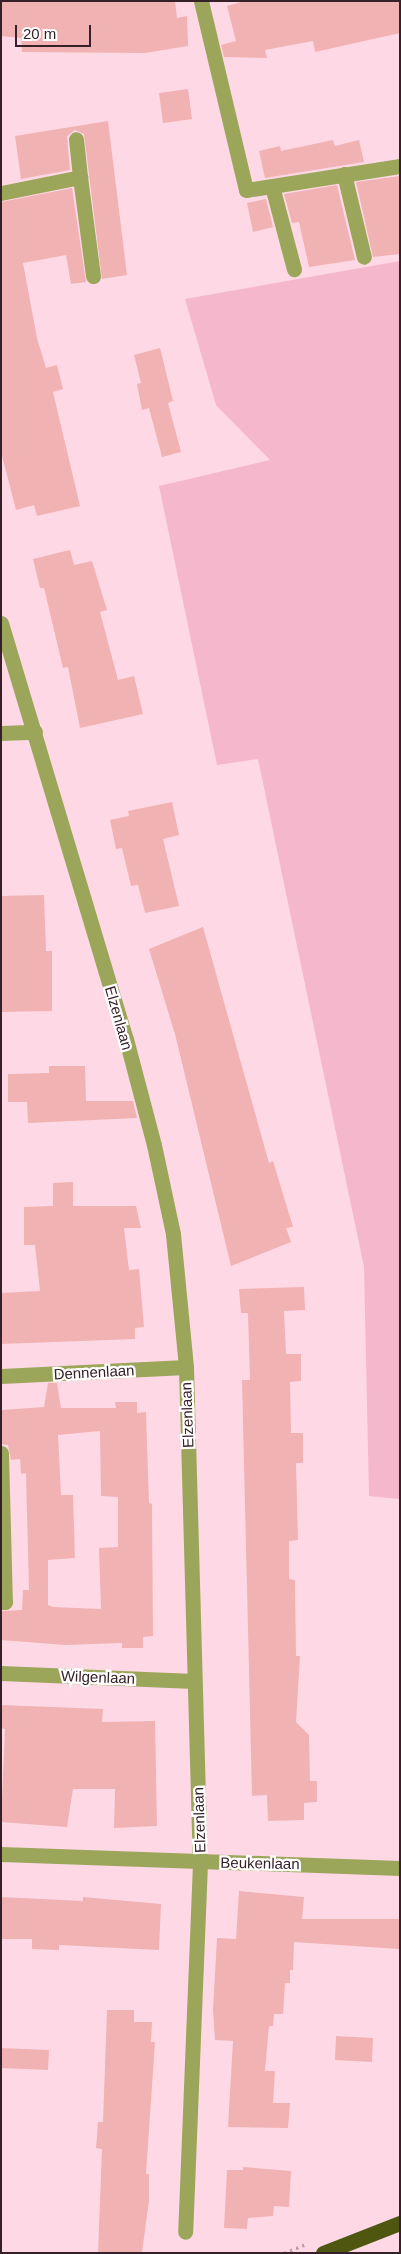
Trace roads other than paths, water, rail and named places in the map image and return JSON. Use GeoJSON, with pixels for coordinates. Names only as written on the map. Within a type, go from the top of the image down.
{"type":"FeatureCollection","features":[{"type":"Feature","properties":{"kind":"highway"},"geometry":{"type":"LineString","coordinates":[[323,2253],[400,2223]]}},
{"type":"Feature","properties":{"kind":"street"},"geometry":{"type":"LineString","coordinates":[[201,1],[246,190],[400,166]]}},
{"type":"Feature","properties":{"kind":"street"},"geometry":{"type":"LineString","coordinates":[[76,139],[94,276]]}},
{"type":"Feature","properties":{"kind":"street"},"geometry":{"type":"LineString","coordinates":[[344,174],[364,257]]}},
{"type":"Feature","properties":{"kind":"street"},"geometry":{"type":"LineString","coordinates":[[1,193],[80,177]]}},
{"type":"Feature","properties":{"kind":"street"},"geometry":{"type":"LineString","coordinates":[[272,186],[294,269]]}},
{"type":"Feature","properties":{"kind":"street","name":"Elzenlaan"},"geometry":{"type":"LineString","coordinates":[[1,623],[35,732],[154,1145],[173,1234],[186,1367],[200,1863],[185,2232]]}},
{"type":"Feature","properties":{"kind":"street"},"geometry":{"type":"LineString","coordinates":[[1,733],[35,732]]}},
{"type":"Feature","properties":{"kind":"street","name":"Dennenlaan"},"geometry":{"type":"LineString","coordinates":[[1,1376],[186,1367]]}},
{"type":"Feature","properties":{"kind":"street"},"geometry":{"type":"LineString","coordinates":[[1,1453],[5,1602],[1,1602]]}},
{"type":"Feature","properties":{"kind":"street","name":"Wilgenlaan"},"geometry":{"type":"LineString","coordinates":[[1,1673],[194,1681]]}},
{"type":"Feature","properties":{"kind":"street","name":"Beukenlaan"},"geometry":{"type":"LineString","coordinates":[[1,1854],[200,1863],[240,1861],[400,1868]]}}]}
